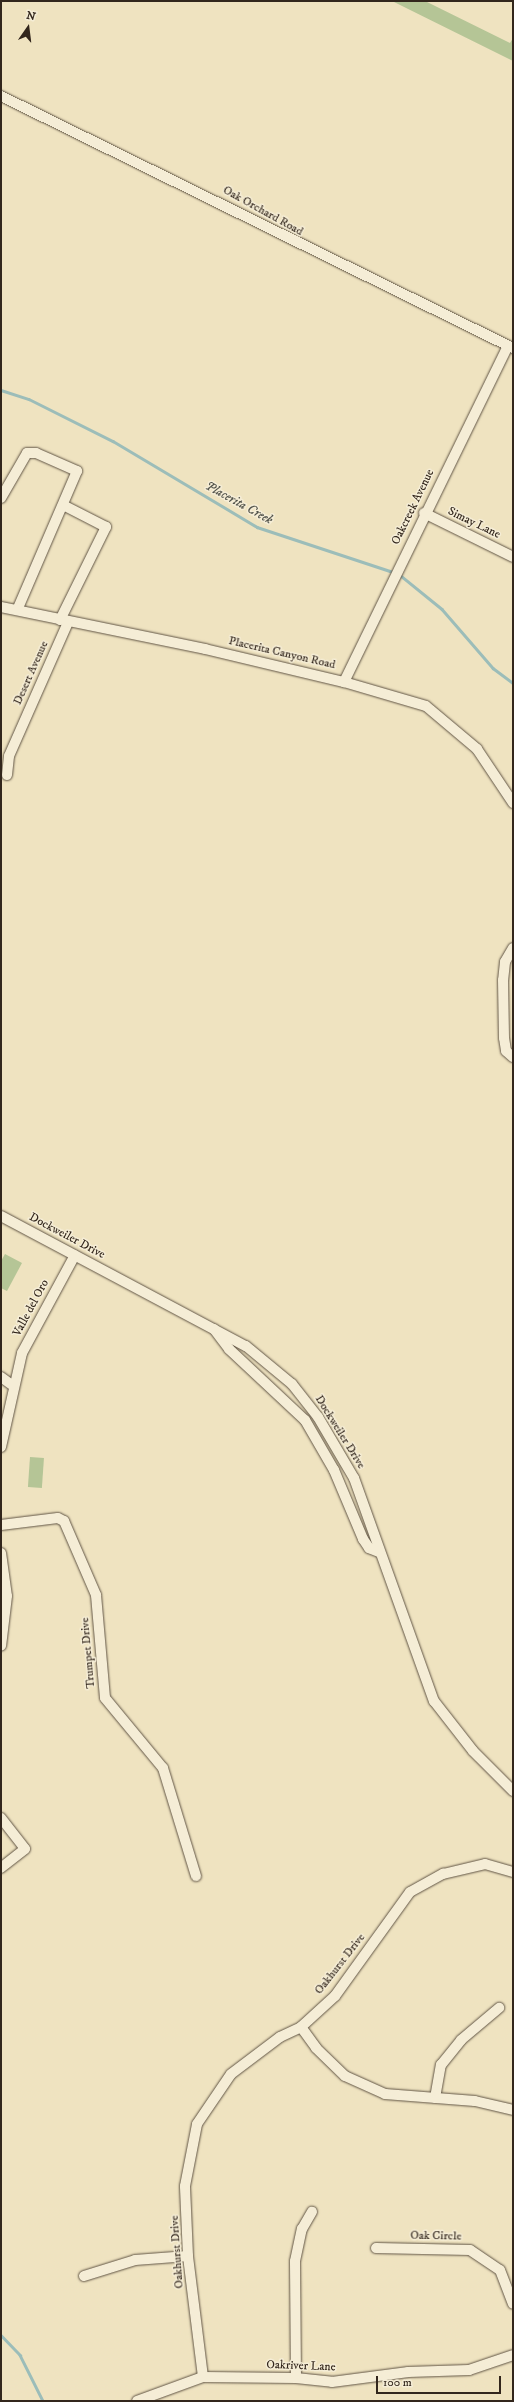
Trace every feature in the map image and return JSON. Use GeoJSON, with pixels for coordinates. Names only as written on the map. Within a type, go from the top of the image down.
{"type":"FeatureCollection","features":[{"type":"Feature","properties":{"kind":"street","name":"Oak Orchard Road"},"geometry":{"type":"LineString","coordinates":[[1,96],[511,347]]}},
{"type":"Feature","properties":{"kind":"street","name":"Oakcreek Avenue"},"geometry":{"type":"LineString","coordinates":[[344,682],[424,513],[511,347]]}},
{"type":"Feature","properties":{"kind":"street"},"geometry":{"type":"LineString","coordinates":[[1,498],[28,453],[36,452],[77,471],[18,610]]}},
{"type":"Feature","properties":{"kind":"street","name":"Desert Avenue"},"geometry":{"type":"LineString","coordinates":[[7,775],[9,756],[64,621],[106,527],[63,505]]}},
{"type":"Feature","properties":{"kind":"street","name":"Simay Lane"},"geometry":{"type":"LineString","coordinates":[[424,513],[513,557]]}},
{"type":"Feature","properties":{"kind":"street","name":"Placerita Canyon Road"},"geometry":{"type":"LineString","coordinates":[[1,607],[205,649],[344,682],[426,706],[477,749],[513,803]]}},
{"type":"Feature","properties":{"kind":"street"},"geometry":{"type":"LineString","coordinates":[[513,948],[505,962],[503,980],[504,1038],[506,1051],[513,1056]]}},
{"type":"Feature","properties":{"kind":"street","name":"Dockweiler Drive"},"geometry":{"type":"LineString","coordinates":[[1,1216],[214,1329],[272,1366],[318,1418],[354,1478],[375,1532],[379,1552],[434,1701],[473,1751],[513,1791]]}},
{"type":"Feature","properties":{"kind":"street","name":"Valle del Oro"},"geometry":{"type":"LineString","coordinates":[[1,1447],[12,1385],[39,1317],[75,1255]]}},
{"type":"Feature","properties":{"kind":"street"},"geometry":{"type":"LineString","coordinates":[[214,1329],[229,1349],[305,1420],[334,1470],[363,1539],[369,1548],[379,1552]]}},
{"type":"Feature","properties":{"kind":"street"},"geometry":{"type":"LineString","coordinates":[[1,1377],[12,1385]]}},
{"type":"Feature","properties":{"kind":"street"},"geometry":{"type":"LineString","coordinates":[[1,1388],[12,1385]]}},
{"type":"Feature","properties":{"kind":"street","name":"Trumpet Drive"},"geometry":{"type":"LineString","coordinates":[[1,1525],[58,1518],[64,1521],[96,1595],[105,1698],[163,1768],[196,1876]]}},
{"type":"Feature","properties":{"kind":"street"},"geometry":{"type":"LineString","coordinates":[[1,1553],[4,1595],[1,1646]]}},
{"type":"Feature","properties":{"kind":"street"},"geometry":{"type":"LineString","coordinates":[[1,1818],[25,1848],[1,1868]]}},
{"type":"Feature","properties":{"kind":"street","name":"Oakhurst Drive"},"geometry":{"type":"LineString","coordinates":[[203,2377],[188,2256],[185,2186],[197,2124],[231,2074],[280,2037],[302,2027],[335,1996],[410,1892],[443,1874],[485,1864],[513,1872]]}},
{"type":"Feature","properties":{"kind":"street"},"geometry":{"type":"LineString","coordinates":[[435,2098],[441,2065],[462,2040],[499,2008]]}},
{"type":"Feature","properties":{"kind":"street"},"geometry":{"type":"LineString","coordinates":[[302,2027],[316,2048],[346,2076],[385,2094],[475,2101],[513,2110]]}},
{"type":"Feature","properties":{"kind":"street"},"geometry":{"type":"LineString","coordinates":[[296,2378],[295,2261],[302,2229],[312,2212]]}},
{"type":"Feature","properties":{"kind":"street","name":"Oak Circle"},"geometry":{"type":"LineString","coordinates":[[376,2248],[470,2250],[500,2270],[513,2304]]}},
{"type":"Feature","properties":{"kind":"street"},"geometry":{"type":"LineString","coordinates":[[84,2276],[135,2260],[188,2256]]}},
{"type":"Feature","properties":{"kind":"street","name":"Oakriver Lane"},"geometry":{"type":"LineString","coordinates":[[137,2401],[203,2377],[296,2378],[332,2382],[408,2372],[469,2370],[513,2355]]}},
{"type":"Feature","properties":{"kind":"green space"},"geometry":{"type":"Polygon","coordinates":[[[392,1],[425,1],[510,43],[513,38],[513,61],[392,1]]]}},
{"type":"Feature","properties":{"kind":"green space"},"geometry":{"type":"Polygon","coordinates":[[[5,1254],[22,1263],[7,1291],[1,1288],[1,1261],[5,1254]]]}},
{"type":"Feature","properties":{"kind":"green space"},"geometry":{"type":"Polygon","coordinates":[[[30,1457],[44,1458],[42,1488],[28,1487],[30,1457]]]}},
{"type":"Feature","properties":{"kind":"waterway","name":"Placerita Creek"},"geometry":{"type":"LineString","coordinates":[[1,390],[29,399],[113,441],[257,527],[396,573]]}},
{"type":"Feature","properties":{"kind":"waterway","name":"Placerita Creek"},"geometry":{"type":"LineString","coordinates":[[400,575],[442,609],[493,668],[513,683]]}},
{"type":"Feature","properties":{"kind":"waterway"},"geometry":{"type":"LineString","coordinates":[[1,2335],[20,2355],[43,2401]]}}]}
